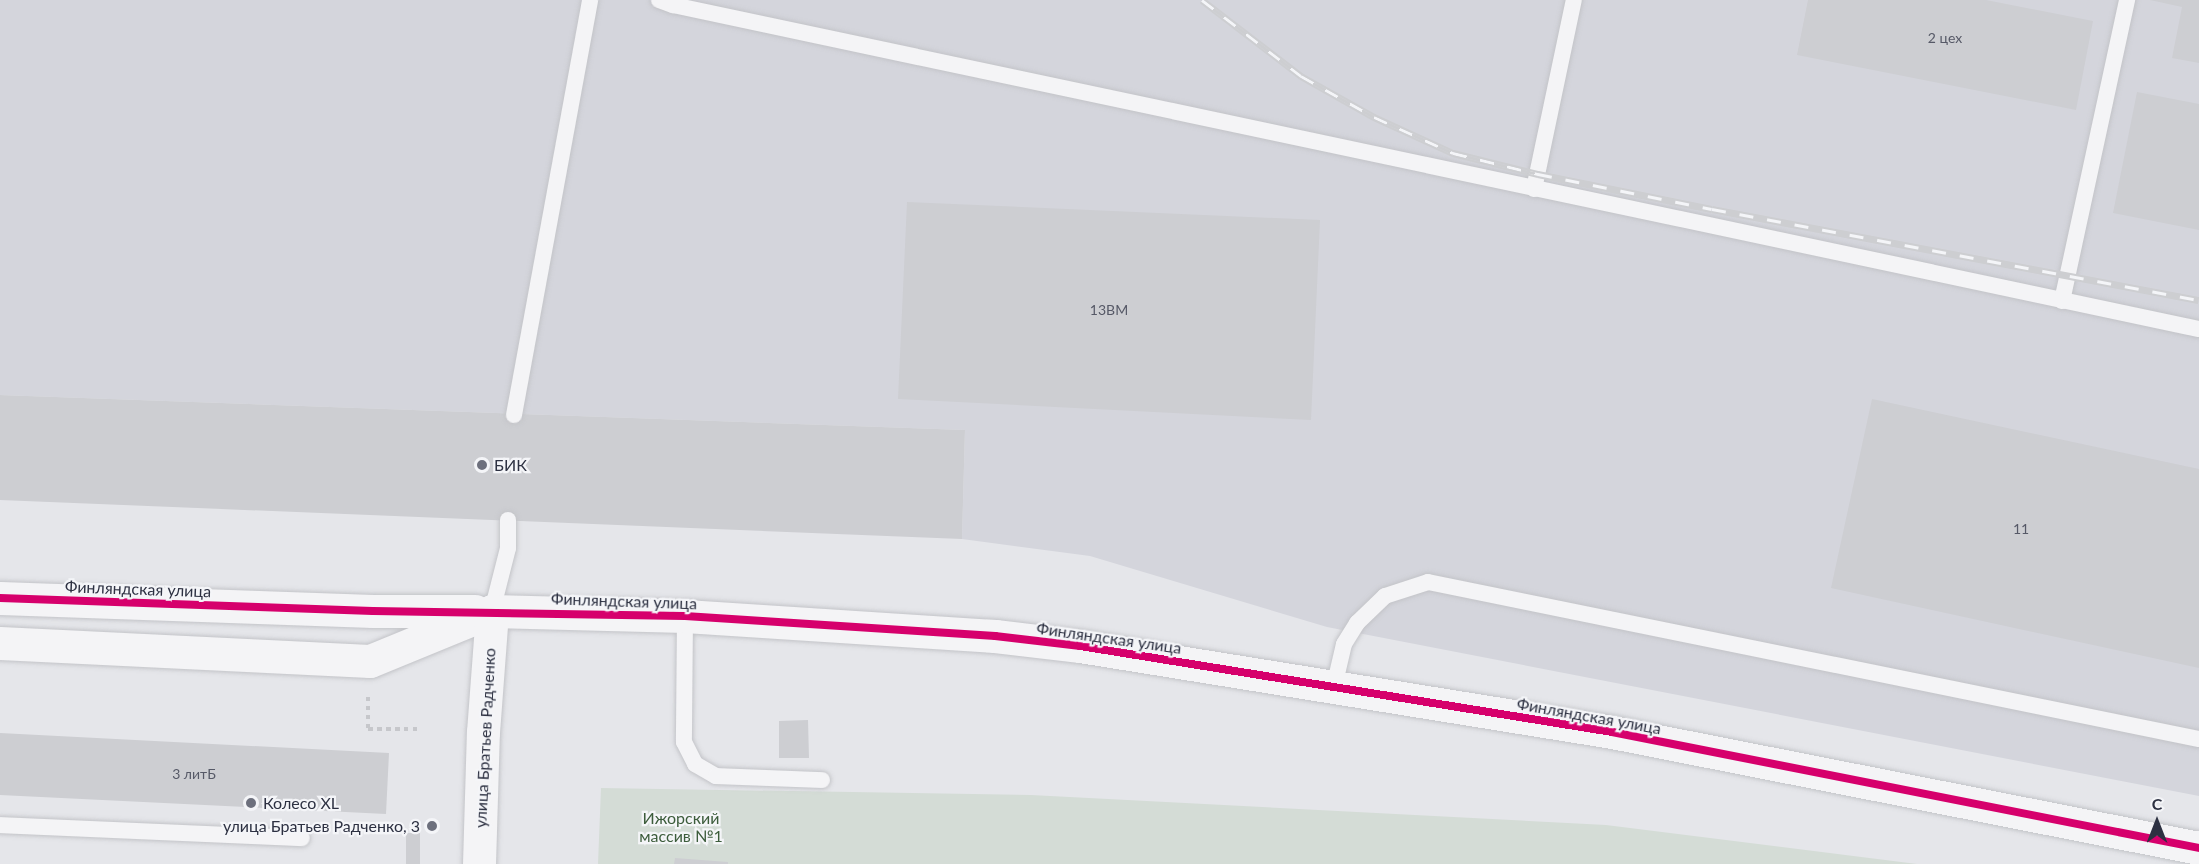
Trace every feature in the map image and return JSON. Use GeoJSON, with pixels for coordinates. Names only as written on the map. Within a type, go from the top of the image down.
{"type":"FeatureCollection","features":[{"type":"Feature","properties":{"kind":"street","name":"Финляндская улица"},"geometry":{"type":"LineString","coordinates":[[0,598],[373,611],[492,611],[684,616],[995,636],[1080,646],[1612,732],[2199,848]]}},
{"type":"Feature","properties":{"kind":"street","name":"Финляндская улица"},"geometry":{"type":"LineString","coordinates":[[0,643],[370,661],[492,611]]}},
{"type":"Feature","properties":{"kind":"street","name":"улица Братьев Радченко"},"geometry":{"type":"LineString","coordinates":[[479,864],[483,732],[492,611]]}},
{"type":"Feature","properties":{"kind":"lane"},"geometry":{"type":"LineString","coordinates":[[514,414],[590,0]]}},
{"type":"Feature","properties":{"kind":"lane"},"geometry":{"type":"LineString","coordinates":[[658,0],[1534,189],[2199,329]]}},
{"type":"Feature","properties":{"kind":"lane"},"geometry":{"type":"LineString","coordinates":[[1534,189],[1574,0]]}},
{"type":"Feature","properties":{"kind":"lane"},"geometry":{"type":"LineString","coordinates":[[2062,301],[2127,0]]}},
{"type":"Feature","properties":{"kind":"lane"},"geometry":{"type":"LineString","coordinates":[[492,611],[508,548],[508,520]]}},
{"type":"Feature","properties":{"kind":"lane"},"geometry":{"type":"LineString","coordinates":[[1334,687],[1344,644],[1357,623],[1385,596],[1428,582],[2199,739]]}},
{"type":"Feature","properties":{"kind":"lane"},"geometry":{"type":"LineString","coordinates":[[684,616],[684,742],[695,764],[716,776],[822,780]]}},
{"type":"Feature","properties":{"kind":"lane"},"geometry":{"type":"LineString","coordinates":[[0,825],[302,838]]}},
{"type":"Feature","properties":{"kind":"path"},"geometry":{"type":"LineString","coordinates":[[368,690],[368,729],[421,729]]}},
{"type":"Feature","properties":{"kind":"shaded area"},"geometry":{"type":"Polygon","coordinates":[[[0,0],[2199,0],[2199,796],[1327,627],[1090,556],[962,539],[965,430],[0,395],[0,0]]]}},
{"type":"Feature","properties":{"kind":"green space","name":"Ижорский массив №1"},"geometry":{"type":"Polygon","coordinates":[[[601,788],[1031,795],[1606,825],[1917,864],[598,864],[601,788]]]}},
{"type":"Feature","properties":{"kind":"building"},"geometry":{"type":"Polygon","coordinates":[[[1808,0],[1986,0],[2093,21],[2076,110],[1797,55],[1808,0]]]}},
{"type":"Feature","properties":{"kind":"building"},"geometry":{"type":"Polygon","coordinates":[[[2150,0],[2199,0],[2199,63],[2172,58],[2182,7],[2150,0]]]}},
{"type":"Feature","properties":{"kind":"building"},"geometry":{"type":"Polygon","coordinates":[[[2137,92],[2199,104],[2199,230],[2113,213],[2137,92]]]}},
{"type":"Feature","properties":{"kind":"building"},"geometry":{"type":"Polygon","coordinates":[[[907,202],[1320,220],[1311,420],[898,399],[907,202]]]}},
{"type":"Feature","properties":{"kind":"building","name":"БИК"},"geometry":{"type":"Polygon","coordinates":[[[0,395],[965,430],[962,539],[0,500],[0,395]]]}},
{"type":"Feature","properties":{"kind":"building"},"geometry":{"type":"Polygon","coordinates":[[[1872,399],[2199,469],[2199,668],[1831,588],[1872,399]]]}},
{"type":"Feature","properties":{"kind":"building"},"geometry":{"type":"Polygon","coordinates":[[[808,720],[809,758],[779,758],[779,721],[808,720]]]}},
{"type":"Feature","properties":{"kind":"building"},"geometry":{"type":"Polygon","coordinates":[[[0,733],[389,753],[386,814],[0,795],[0,733]]]}},
{"type":"Feature","properties":{"kind":"building"},"geometry":{"type":"Polygon","coordinates":[[[406,833],[420,833],[420,864],[406,864],[406,833]]]}},
{"type":"Feature","properties":{"kind":"building"},"geometry":{"type":"Polygon","coordinates":[[[675,858],[728,862],[728,864],[674,864],[675,858]]]}},
{"type":"Feature","properties":{"kind":"railway"},"geometry":{"type":"LineString","coordinates":[[1202,0],[1301,76],[1374,117],[1453,153],[1538,174],[1712,209],[2199,300]]}},
{"type":"Feature","properties":{"kind":"cycle path"},"geometry":{"type":"LineString","coordinates":[[0,598],[373,611],[685,616],[995,636],[1080,646],[1612,732],[2199,848]]}},
{"type":"Feature","properties":{"kind":"place","name":"БИК"},"geometry":{"type":"Point","coordinates":[482,465]}},
{"type":"Feature","properties":{"kind":"place","name":"Колесо XL"},"geometry":{"type":"Point","coordinates":[251,803]}},
{"type":"Feature","properties":{"kind":"place","name":"улица Братьев Радченко, 3"},"geometry":{"type":"Point","coordinates":[432,826]}}]}
